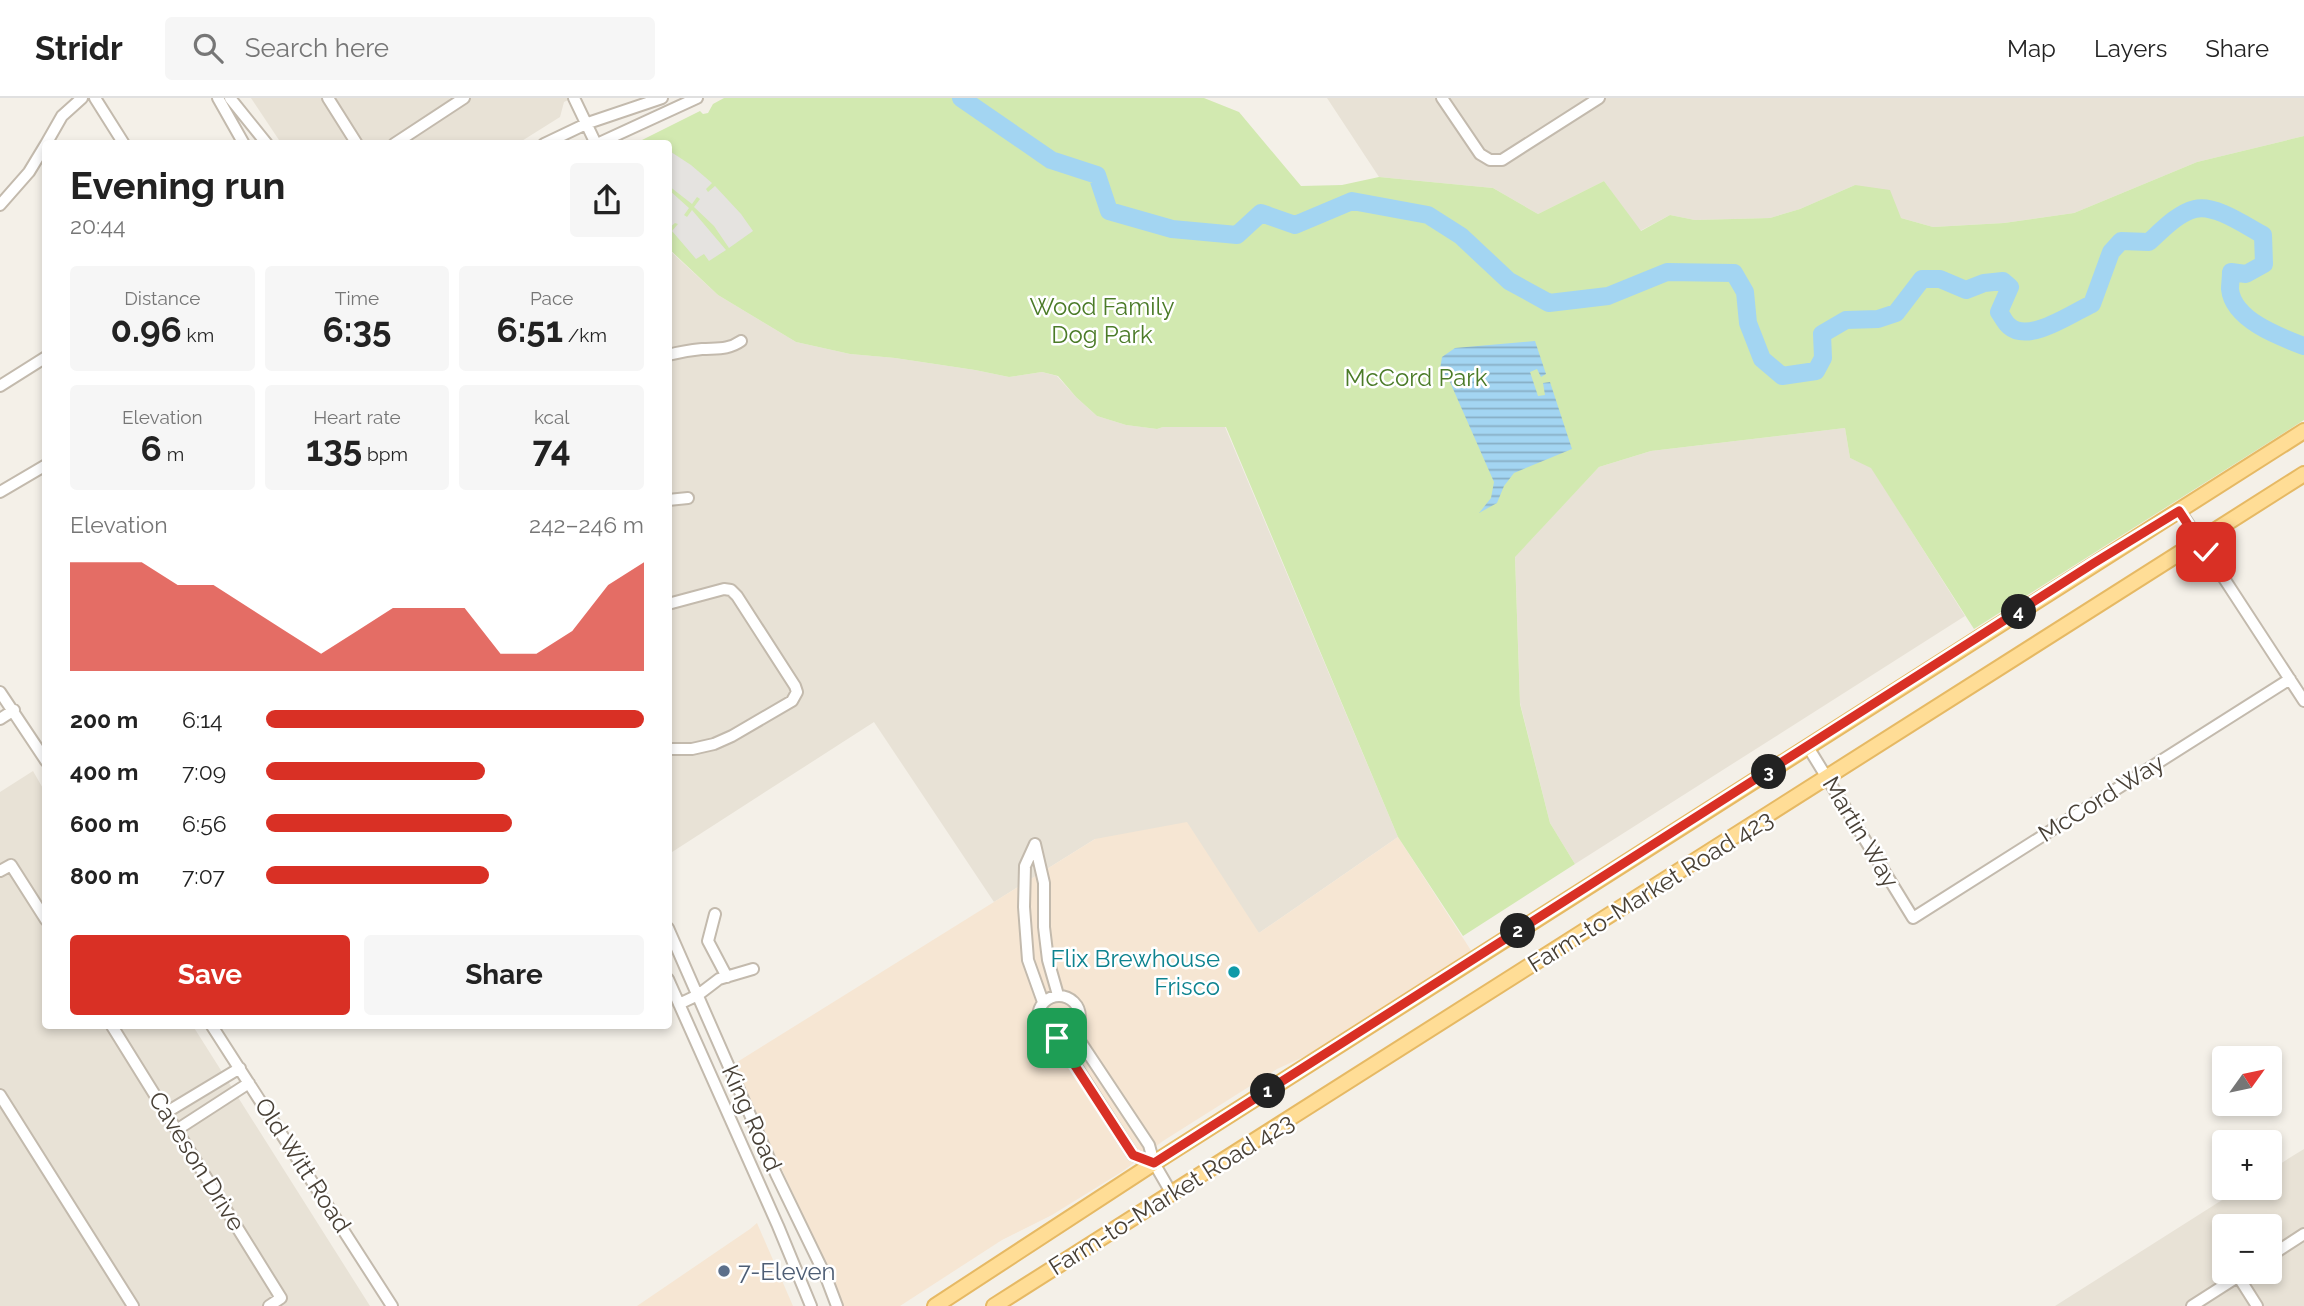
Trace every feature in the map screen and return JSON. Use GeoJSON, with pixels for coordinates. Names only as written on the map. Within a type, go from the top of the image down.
{"type":"FeatureCollection","features":[{"type":"Feature","properties":{"kind":"main road","name":"Farm-to-Market Road 423"},"geometry":{"type":"LineString","coordinates":[[935,1306],[1154,1163],[2304,431]]}},
{"type":"Feature","properties":{"kind":"main road","name":"Farm-to-Market Road 423"},"geometry":{"type":"LineString","coordinates":[[994,1306],[2304,474]]}},
{"type":"Feature","properties":{"kind":"street"},"geometry":{"type":"LineString","coordinates":[[48,140],[62,116],[82,98]]}},
{"type":"Feature","properties":{"kind":"street"},"geometry":{"type":"LineString","coordinates":[[95,98],[121,140]]}},
{"type":"Feature","properties":{"kind":"street"},"geometry":{"type":"LineString","coordinates":[[218,98],[242,140]]}},
{"type":"Feature","properties":{"kind":"street"},"geometry":{"type":"LineString","coordinates":[[230,98],[264,140]]}},
{"type":"Feature","properties":{"kind":"street"},"geometry":{"type":"LineString","coordinates":[[328,98],[354,140]]}},
{"type":"Feature","properties":{"kind":"street"},"geometry":{"type":"LineString","coordinates":[[400,140],[464,98]]}},
{"type":"Feature","properties":{"kind":"street"},"geometry":{"type":"LineString","coordinates":[[574,98],[595,140]]}},
{"type":"Feature","properties":{"kind":"street"},"geometry":{"type":"LineString","coordinates":[[552,140],[588,123],[662,98]]}},
{"type":"Feature","properties":{"kind":"street"},"geometry":{"type":"LineString","coordinates":[[606,140],[697,98]]}},
{"type":"Feature","properties":{"kind":"street"},"geometry":{"type":"LineString","coordinates":[[1442,98],[1480,154],[1490,160],[1502,160],[1599,98]]}},
{"type":"Feature","properties":{"kind":"street"},"geometry":{"type":"LineString","coordinates":[[0,205],[24,178],[42,150]]}},
{"type":"Feature","properties":{"kind":"street"},"geometry":{"type":"LineString","coordinates":[[672,354],[702,349],[722,349],[741,341]]}},
{"type":"Feature","properties":{"kind":"street"},"geometry":{"type":"LineString","coordinates":[[0,386],[42,360]]}},
{"type":"Feature","properties":{"kind":"street"},"geometry":{"type":"LineString","coordinates":[[0,492],[42,467]]}},
{"type":"Feature","properties":{"kind":"street"},"geometry":{"type":"LineString","coordinates":[[672,500],[688,498]]}},
{"type":"Feature","properties":{"kind":"street"},"geometry":{"type":"LineString","coordinates":[[2179,511],[2304,701]]}},
{"type":"Feature","properties":{"kind":"street"},"geometry":{"type":"LineString","coordinates":[[672,603],[724,589],[732,590],[797,692],[792,701],[778,710],[714,744],[692,749],[672,749]]}},
{"type":"Feature","properties":{"kind":"street","name":"McCord Way"},"geometry":{"type":"LineString","coordinates":[[1913,918],[2290,679]]}},
{"type":"Feature","properties":{"kind":"street"},"geometry":{"type":"LineString","coordinates":[[0,692],[42,755]]}},
{"type":"Feature","properties":{"kind":"street"},"geometry":{"type":"LineString","coordinates":[[0,719],[14,710]]}},
{"type":"Feature","properties":{"kind":"street","name":"Martin Way"},"geometry":{"type":"LineString","coordinates":[[1808,747],[1913,918]]}},
{"type":"Feature","properties":{"kind":"street"},"geometry":{"type":"LineString","coordinates":[[1043,1002],[1028,960],[1024,907],[1025,866],[1035,844],[1044,883],[1044,928],[1048,960],[1058,995]]}},
{"type":"Feature","properties":{"kind":"street"},"geometry":{"type":"LineString","coordinates":[[0,872],[10,865],[42,914]]}},
{"type":"Feature","properties":{"kind":"street"},"geometry":{"type":"LineString","coordinates":[[715,914],[708,941],[727,977]]}},
{"type":"Feature","properties":{"kind":"street","name":"King Road"},"geometry":{"type":"LineString","coordinates":[[672,937],[837,1306]]}},
{"type":"Feature","properties":{"kind":"street"},"geometry":{"type":"LineString","coordinates":[[679,1004],[698,995],[719,979],[753,969]]}},
{"type":"Feature","properties":{"kind":"street","name":"King Road"},"geometry":{"type":"LineString","coordinates":[[672,988],[811,1306]]}},
{"type":"Feature","properties":{"kind":"street"},"geometry":{"type":"LineString","coordinates":[[1058,995],[1072,1000],[1080,1012],[1078,1026],[1074,1032],[1058,1038],[1045,1034],[1038,1023],[1039,1008],[1043,1002],[1058,995]]}},
{"type":"Feature","properties":{"kind":"street","name":"Caveson Drive"},"geometry":{"type":"LineString","coordinates":[[114,1029],[281,1298],[269,1306]]}},
{"type":"Feature","properties":{"kind":"street","name":"Old Witt Road"},"geometry":{"type":"LineString","coordinates":[[214,1029],[392,1306]]}},
{"type":"Feature","properties":{"kind":"street"},"geometry":{"type":"LineString","coordinates":[[1074,1032],[1148,1142],[1154,1163],[1172,1194]]}},
{"type":"Feature","properties":{"kind":"street"},"geometry":{"type":"LineString","coordinates":[[1058,1038],[1133,1155],[1154,1163]]}},
{"type":"Feature","properties":{"kind":"street"},"geometry":{"type":"LineString","coordinates":[[167,1112],[240,1068]]}},
{"type":"Feature","properties":{"kind":"street"},"geometry":{"type":"LineString","coordinates":[[178,1129],[249,1083]]}},
{"type":"Feature","properties":{"kind":"street"},"geometry":{"type":"LineString","coordinates":[[0,1095],[133,1306]]}},
{"type":"Feature","properties":{"kind":"street"},"geometry":{"type":"LineString","coordinates":[[778,1226],[797,1217]]}},
{"type":"Feature","properties":{"kind":"street"},"geometry":{"type":"LineString","coordinates":[[2282,1248],[2304,1234]]}},
{"type":"Feature","properties":{"kind":"street"},"geometry":{"type":"LineString","coordinates":[[2192,1306],[2226,1284]]}},
{"type":"Feature","properties":{"kind":"street"},"geometry":{"type":"LineString","coordinates":[[2247,1284],[2257,1306]]}},
{"type":"Feature","properties":{"kind":"shaded area"},"geometry":{"type":"Polygon","coordinates":[[[251,98],[572,98],[564,102],[560,117],[523,140],[279,140],[251,98]]]}},
{"type":"Feature","properties":{"kind":"shaded area"},"geometry":{"type":"Polygon","coordinates":[[[1327,98],[2304,98],[2304,136],[2197,162],[2074,213],[2004,223],[1933,227],[1901,218],[1855,185],[1800,209],[1770,218],[1695,220],[1670,215],[1640,231],[1604,181],[1538,214],[1493,188],[1379,177],[1327,98]]]}},
{"type":"Feature","properties":{"kind":"shaded area"},"geometry":{"type":"Polygon","coordinates":[[[672,153],[712,183],[706,189],[708,192],[715,186],[753,231],[729,248],[714,226],[694,207],[700,199],[697,197],[692,204],[672,188],[672,153]]]}},
{"type":"Feature","properties":{"kind":"shaded area"},"geometry":{"type":"Polygon","coordinates":[[[672,193],[689,208],[684,215],[687,217],[692,210],[726,250],[709,261],[704,254],[696,259],[672,231],[678,224],[672,226],[672,193]]]}},
{"type":"Feature","properties":{"kind":"shaded area"},"geometry":{"type":"Polygon","coordinates":[[[672,253],[718,295],[796,342],[850,354],[895,358],[1009,377],[1042,372],[1057,376],[1097,416],[1126,425],[1157,429],[1225,427],[1398,837],[1259,933],[1095,839],[994,902],[874,722],[672,852],[672,253]]]}},
{"type":"Feature","properties":{"kind":"shaded area"},"geometry":{"type":"Polygon","coordinates":[[[1845,428],[1850,458],[1871,467],[1965,616],[1575,864],[1550,823],[1520,703],[1515,556],[1599,467],[1651,451],[1845,428]]]}},
{"type":"Feature","properties":{"kind":"shaded area"},"geometry":{"type":"Polygon","coordinates":[[[33,771],[42,787],[42,1029],[195,1029],[370,1306],[0,1306],[0,792],[33,771]]]}},
{"type":"Feature","properties":{"kind":"shaded area"},"geometry":{"type":"Polygon","coordinates":[[[1187,822],[1259,933],[1398,837],[1472,952],[1323,1048],[1277,1069],[1163,1141],[1123,1171],[1052,1215],[1002,1240],[900,1306],[844,1306],[734,1064],[1095,839],[1187,822]]]}},
{"type":"Feature","properties":{"kind":"shaded area"},"geometry":{"type":"Polygon","coordinates":[[[2304,1149],[2304,1306],[2055,1306],[2222,1200],[2282,1200],[2282,1163],[2304,1149]]]}},
{"type":"Feature","properties":{"kind":"shaded area"},"geometry":{"type":"Polygon","coordinates":[[[757,1223],[793,1306],[637,1306],[750,1229],[757,1223]]]}},
{"type":"Feature","properties":{"kind":"green space","name":"McCord Park"},"geometry":{"type":"Polygon","coordinates":[[[724,98],[1204,98],[1239,112],[1301,186],[1342,185],[1379,177],[1493,188],[1538,214],[1604,181],[1641,231],[1670,215],[1695,220],[1770,218],[1800,209],[1855,185],[1890,190],[1901,218],[1933,227],[2004,223],[2074,213],[2197,162],[2304,136],[2304,420],[1974,629],[1871,468],[1850,458],[1845,428],[1651,451],[1599,467],[1515,557],[1520,704],[1550,823],[1575,864],[1463,936],[1398,837],[1226,427],[1157,429],[1126,425],[1097,416],[1058,376],[1042,372],[1009,377],[895,358],[850,354],[796,342],[718,295],[672,252],[672,140],[642,140],[700,111],[703,114],[708,113],[713,104],[724,98]]]}},
{"type":"Feature","properties":{"kind":"water"},"geometry":{"type":"Polygon","coordinates":[[[1535,341],[1546,374],[1541,377],[1537,369],[1530,372],[1538,396],[1545,395],[1543,383],[1550,382],[1572,449],[1514,473],[1504,486],[1497,503],[1479,513],[1491,498],[1494,482],[1450,382],[1440,369],[1442,357],[1455,348],[1535,341]]]}},
{"type":"Feature","properties":{"kind":"waterway"},"geometry":{"type":"LineString","coordinates":[[961,98],[1051,160],[1097,175],[1109,211],[1172,229],[1237,235],[1261,213],[1295,225],[1352,201],[1428,215],[1461,236],[1509,281],[1549,303],[1608,296],[1667,272],[1734,273],[1745,292],[1748,323],[1762,359],[1782,376],[1816,371],[1823,358],[1822,334],[1846,320],[1878,319],[1896,313],[1922,279],[1940,279],[1966,290],[1984,283],[2003,281],[2010,287],[1999,312],[2008,325],[2017,331],[2050,325],[2092,304],[2111,252],[2121,241],[2149,242],[2182,214],[2203,208],[2230,217],[2263,235],[2264,264],[2246,274],[2231,272],[2230,289],[2233,300],[2239,310],[2259,326],[2304,346]]}},
{"type":"Feature","properties":{"kind":"place","name":"Flix Brewhouse Frisco"},"geometry":{"type":"Point","coordinates":[1234,972]}},
{"type":"Feature","properties":{"kind":"place","name":"7-Eleven"},"geometry":{"type":"Point","coordinates":[724,1271]}},
{"type":"Feature","properties":{"kind":"route"},"geometry":{"type":"LineString","coordinates":[[1057,1038],[1133,1155],[1154,1163],[2179,511],[2206,552]]}},
{"type":"Feature","properties":{"kind":"park label","name":"Wood Family Dog Park"},"geometry":{"type":"Point","coordinates":[1102,320]}}]}
